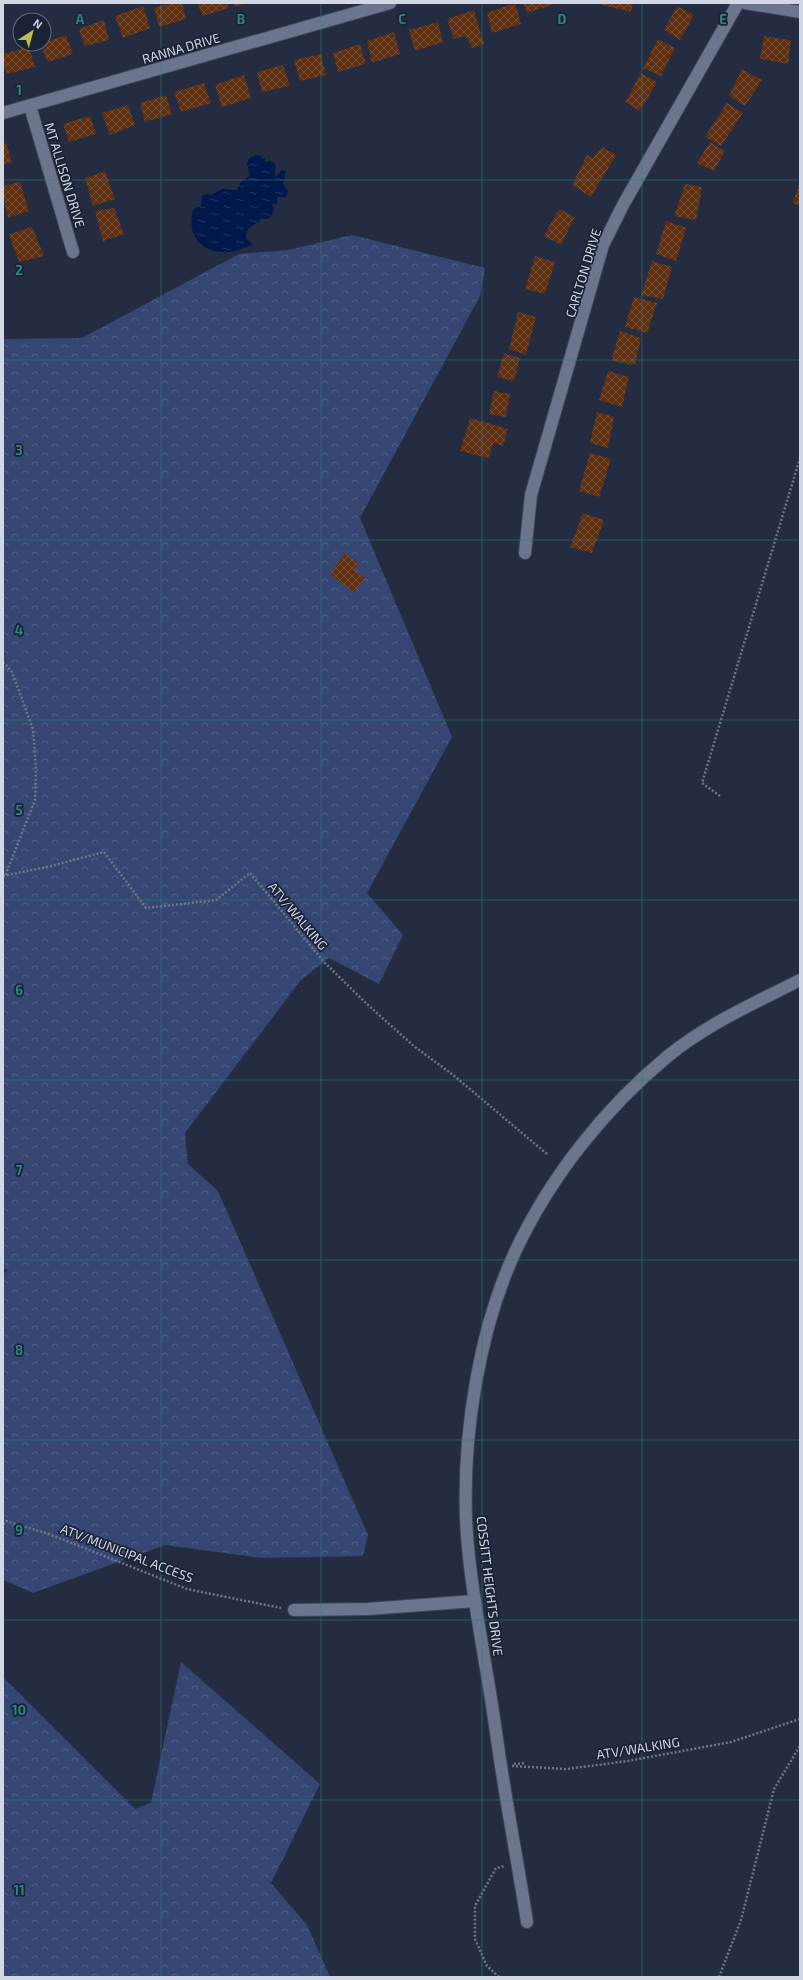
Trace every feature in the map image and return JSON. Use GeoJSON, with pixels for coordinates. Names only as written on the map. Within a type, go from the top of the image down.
{"type":"FeatureCollection","features":[{"type":"Feature","properties":{"kind":"street","name":"RANNA DRIVE"},"geometry":{"type":"LineString","coordinates":[[3,114],[390,3]]}},
{"type":"Feature","properties":{"kind":"street","name":"CARLTON DRIVE"},"geometry":{"type":"LineString","coordinates":[[525,554],[531,495],[603,245],[618,215],[738,3]]}},
{"type":"Feature","properties":{"kind":"street"},"geometry":{"type":"LineString","coordinates":[[745,3],[800,12]]}},
{"type":"Feature","properties":{"kind":"street","name":"MT ALLISON DRIVE"},"geometry":{"type":"LineString","coordinates":[[30,106],[73,252]]}},
{"type":"Feature","properties":{"kind":"street","name":"COSSITT HEIGHTS DRIVE"},"geometry":{"type":"LineString","coordinates":[[527,1922],[476,1601],[466,1521],[465,1488],[467,1443],[472,1403],[481,1357],[500,1294],[515,1252],[533,1217],[554,1183],[587,1140],[636,1084],[664,1059],[705,1029],[800,980]]}},
{"type":"Feature","properties":{"kind":"street"},"geometry":{"type":"LineString","coordinates":[[294,1610],[368,1609],[476,1601]]}},
{"type":"Feature","properties":{"kind":"path"},"geometry":{"type":"LineString","coordinates":[[720,796],[702,783],[800,458]]}},
{"type":"Feature","properties":{"kind":"path","name":"ATV/WALKING"},"geometry":{"type":"LineString","coordinates":[[3,662],[12,672],[33,729],[36,768],[35,800],[4,876]]}},
{"type":"Feature","properties":{"kind":"path","name":"ATV/WALKING"},"geometry":{"type":"LineString","coordinates":[[4,876],[51,866],[104,852],[146,908],[216,900],[250,874],[324,962],[369,1006],[415,1048],[452,1074],[548,1155]]}},
{"type":"Feature","properties":{"kind":"path","name":"ATV/MUNICIPAL ACCESS"},"geometry":{"type":"LineString","coordinates":[[3,1524],[6,1521],[49,1534],[187,1589],[294,1610]]}},
{"type":"Feature","properties":{"kind":"path","name":"ATV/WALKING"},"geometry":{"type":"LineString","coordinates":[[501,1765],[566,1769],[628,1761],[731,1742],[800,1719]]}},
{"type":"Feature","properties":{"kind":"path"},"geometry":{"type":"LineString","coordinates":[[719,1977],[741,1920],[774,1789],[800,1746]]}},
{"type":"Feature","properties":{"kind":"path"},"geometry":{"type":"LineString","coordinates":[[501,1765],[525,1763]]}},
{"type":"Feature","properties":{"kind":"path"},"geometry":{"type":"LineString","coordinates":[[499,1977],[487,1966],[475,1939],[475,1906],[496,1868],[518,1864]]}},
{"type":"Feature","properties":{"kind":"green space"},"geometry":{"type":"Polygon","coordinates":[[[352,235],[485,268],[480,296],[360,518],[452,737],[367,893],[403,935],[379,984],[329,958],[301,980],[185,1133],[188,1164],[218,1191],[368,1535],[363,1556],[261,1558],[165,1545],[33,1593],[3,1580],[3,1274],[8,1270],[3,1269],[3,339],[82,338],[239,254],[288,250],[352,235]]]}},
{"type":"Feature","properties":{"kind":"green space"},"geometry":{"type":"Polygon","coordinates":[[[181,1662],[320,1784],[271,1883],[307,1925],[330,1977],[3,1977],[3,1677],[135,1809],[151,1803],[181,1662]]]}},
{"type":"Feature","properties":{"kind":"water"},"geometry":{"type":"Polygon","coordinates":[[[256,155],[265,157],[265,162],[271,161],[275,164],[276,168],[274,171],[276,177],[282,170],[286,171],[283,184],[288,191],[286,197],[277,197],[277,204],[272,204],[274,209],[270,218],[260,218],[259,222],[254,224],[248,230],[246,238],[253,245],[229,252],[211,250],[198,242],[194,235],[191,219],[193,210],[201,205],[202,196],[206,194],[211,195],[222,189],[237,190],[240,183],[250,175],[247,163],[250,157],[256,155]]]}},
{"type":"Feature","properties":{"kind":"building"},"geometry":{"type":"Polygon","coordinates":[[[170,3],[182,3],[186,19],[159,27],[154,8],[170,3]]]}},
{"type":"Feature","properties":{"kind":"building"},"geometry":{"type":"Polygon","coordinates":[[[197,3],[227,3],[229,8],[203,16],[197,3]]]}},
{"type":"Feature","properties":{"kind":"building"},"geometry":{"type":"Polygon","coordinates":[[[233,3],[247,3],[235,7],[233,3]]]}},
{"type":"Feature","properties":{"kind":"building"},"geometry":{"type":"Polygon","coordinates":[[[515,3],[521,24],[492,33],[487,13],[515,3]]]}},
{"type":"Feature","properties":{"kind":"building"},"geometry":{"type":"Polygon","coordinates":[[[523,3],[551,3],[552,5],[527,13],[523,3]]]}},
{"type":"Feature","properties":{"kind":"building"},"geometry":{"type":"Polygon","coordinates":[[[603,3],[633,3],[631,12],[602,5],[603,3]]]}},
{"type":"Feature","properties":{"kind":"building"},"geometry":{"type":"Polygon","coordinates":[[[143,6],[150,28],[123,38],[115,16],[143,6]]]}},
{"type":"Feature","properties":{"kind":"building"},"geometry":{"type":"Polygon","coordinates":[[[677,6],[694,15],[680,40],[664,30],[677,6]]]}},
{"type":"Feature","properties":{"kind":"building"},"geometry":{"type":"Polygon","coordinates":[[[474,10],[484,44],[472,48],[466,36],[454,39],[447,19],[474,10]]]}},
{"type":"Feature","properties":{"kind":"building"},"geometry":{"type":"Polygon","coordinates":[[[104,20],[109,40],[85,46],[79,29],[104,20]]]}},
{"type":"Feature","properties":{"kind":"building"},"geometry":{"type":"Polygon","coordinates":[[[438,22],[443,42],[415,51],[409,30],[438,22]]]}},
{"type":"Feature","properties":{"kind":"building"},"geometry":{"type":"Polygon","coordinates":[[[394,32],[400,54],[372,63],[367,41],[394,32]]]}},
{"type":"Feature","properties":{"kind":"building"},"geometry":{"type":"Polygon","coordinates":[[[66,35],[73,54],[47,62],[44,52],[52,52],[52,40],[66,35]]]}},
{"type":"Feature","properties":{"kind":"building"},"geometry":{"type":"Polygon","coordinates":[[[764,36],[791,40],[788,64],[760,59],[764,36]]]}},
{"type":"Feature","properties":{"kind":"building"},"geometry":{"type":"Polygon","coordinates":[[[658,39],[675,48],[661,76],[643,68],[658,39]]]}},
{"type":"Feature","properties":{"kind":"building"},"geometry":{"type":"Polygon","coordinates":[[[360,44],[366,64],[338,72],[333,53],[360,44]]]}},
{"type":"Feature","properties":{"kind":"building"},"geometry":{"type":"Polygon","coordinates":[[[12,52],[30,52],[35,67],[7,74],[3,63],[3,54],[12,52]]]}},
{"type":"Feature","properties":{"kind":"building"},"geometry":{"type":"Polygon","coordinates":[[[321,54],[326,75],[300,81],[294,60],[321,54]]]}},
{"type":"Feature","properties":{"kind":"building"},"geometry":{"type":"Polygon","coordinates":[[[283,65],[290,86],[262,92],[257,72],[283,65]]]}},
{"type":"Feature","properties":{"kind":"building"},"geometry":{"type":"Polygon","coordinates":[[[742,69],[762,80],[745,106],[729,96],[742,69]]]}},
{"type":"Feature","properties":{"kind":"building"},"geometry":{"type":"Polygon","coordinates":[[[641,73],[657,82],[640,111],[625,102],[641,73]]]}},
{"type":"Feature","properties":{"kind":"building"},"geometry":{"type":"Polygon","coordinates":[[[244,75],[251,98],[222,107],[215,85],[244,75]]]}},
{"type":"Feature","properties":{"kind":"building"},"geometry":{"type":"Polygon","coordinates":[[[204,83],[211,103],[181,112],[174,92],[204,83]]]}},
{"type":"Feature","properties":{"kind":"building"},"geometry":{"type":"Polygon","coordinates":[[[166,95],[172,114],[145,122],[140,103],[166,95]]]}},
{"type":"Feature","properties":{"kind":"building"},"geometry":{"type":"Polygon","coordinates":[[[727,103],[743,113],[721,146],[705,137],[727,103]]]}},
{"type":"Feature","properties":{"kind":"building"},"geometry":{"type":"Polygon","coordinates":[[[128,105],[135,125],[110,135],[102,113],[128,105]]]}},
{"type":"Feature","properties":{"kind":"building"},"geometry":{"type":"Polygon","coordinates":[[[90,116],[96,134],[69,142],[63,124],[90,116]]]}},
{"type":"Feature","properties":{"kind":"building"},"geometry":{"type":"Polygon","coordinates":[[[710,142],[725,151],[714,171],[697,163],[710,142]]]}},
{"type":"Feature","properties":{"kind":"building"},"geometry":{"type":"Polygon","coordinates":[[[3,143],[6,143],[12,162],[3,164],[3,143]]]}},
{"type":"Feature","properties":{"kind":"building"},"geometry":{"type":"Polygon","coordinates":[[[602,147],[616,155],[591,197],[572,185],[587,155],[593,158],[602,147]]]}},
{"type":"Feature","properties":{"kind":"building"},"geometry":{"type":"Polygon","coordinates":[[[105,171],[115,199],[93,206],[85,178],[105,171]]]}},
{"type":"Feature","properties":{"kind":"building"},"geometry":{"type":"Polygon","coordinates":[[[800,181],[800,206],[793,203],[800,181]]]}},
{"type":"Feature","properties":{"kind":"building"},"geometry":{"type":"Polygon","coordinates":[[[20,182],[29,211],[8,218],[3,197],[3,186],[20,182]]]}},
{"type":"Feature","properties":{"kind":"building"},"geometry":{"type":"Polygon","coordinates":[[[685,184],[702,187],[696,220],[674,216],[685,184]]]}},
{"type":"Feature","properties":{"kind":"building"},"geometry":{"type":"Polygon","coordinates":[[[114,208],[124,234],[103,241],[95,211],[114,208]]]}},
{"type":"Feature","properties":{"kind":"building"},"geometry":{"type":"Polygon","coordinates":[[[559,209],[575,217],[561,245],[544,236],[559,209]]]}},
{"type":"Feature","properties":{"kind":"building"},"geometry":{"type":"Polygon","coordinates":[[[666,221],[686,228],[676,261],[656,254],[666,221]]]}},
{"type":"Feature","properties":{"kind":"building"},"geometry":{"type":"Polygon","coordinates":[[[32,227],[44,256],[19,262],[9,234],[32,227]]]}},
{"type":"Feature","properties":{"kind":"building"},"geometry":{"type":"Polygon","coordinates":[[[535,256],[555,262],[545,294],[525,289],[535,256]]]}},
{"type":"Feature","properties":{"kind":"building"},"geometry":{"type":"Polygon","coordinates":[[[652,261],[672,267],[663,299],[641,295],[652,261]]]}},
{"type":"Feature","properties":{"kind":"building"},"geometry":{"type":"Polygon","coordinates":[[[634,297],[657,303],[647,333],[625,327],[634,297]]]}},
{"type":"Feature","properties":{"kind":"building"},"geometry":{"type":"Polygon","coordinates":[[[518,312],[536,317],[526,355],[509,349],[518,312]]]}},
{"type":"Feature","properties":{"kind":"building"},"geometry":{"type":"Polygon","coordinates":[[[620,331],[641,338],[635,365],[611,361],[620,331]]]}},
{"type":"Feature","properties":{"kind":"building"},"geometry":{"type":"Polygon","coordinates":[[[504,353],[520,358],[514,381],[497,377],[504,353]]]}},
{"type":"Feature","properties":{"kind":"building"},"geometry":{"type":"Polygon","coordinates":[[[608,371],[629,377],[622,407],[599,400],[608,371]]]}},
{"type":"Feature","properties":{"kind":"building"},"geometry":{"type":"Polygon","coordinates":[[[494,391],[510,394],[506,417],[489,414],[494,391]]]}},
{"type":"Feature","properties":{"kind":"building"},"geometry":{"type":"Polygon","coordinates":[[[597,412],[614,417],[608,448],[590,443],[597,412]]]}},
{"type":"Feature","properties":{"kind":"building"},"geometry":{"type":"Polygon","coordinates":[[[470,418],[508,429],[503,446],[494,443],[488,458],[460,451],[470,418]]]}},
{"type":"Feature","properties":{"kind":"building"},"geometry":{"type":"Polygon","coordinates":[[[590,453],[611,459],[599,497],[579,491],[590,453]]]}},
{"type":"Feature","properties":{"kind":"building"},"geometry":{"type":"Polygon","coordinates":[[[583,513],[604,520],[592,553],[570,547],[583,513]]]}},
{"type":"Feature","properties":{"kind":"building"},"geometry":{"type":"Polygon","coordinates":[[[345,553],[358,563],[354,570],[365,578],[354,593],[330,574],[345,553]]]}}]}
